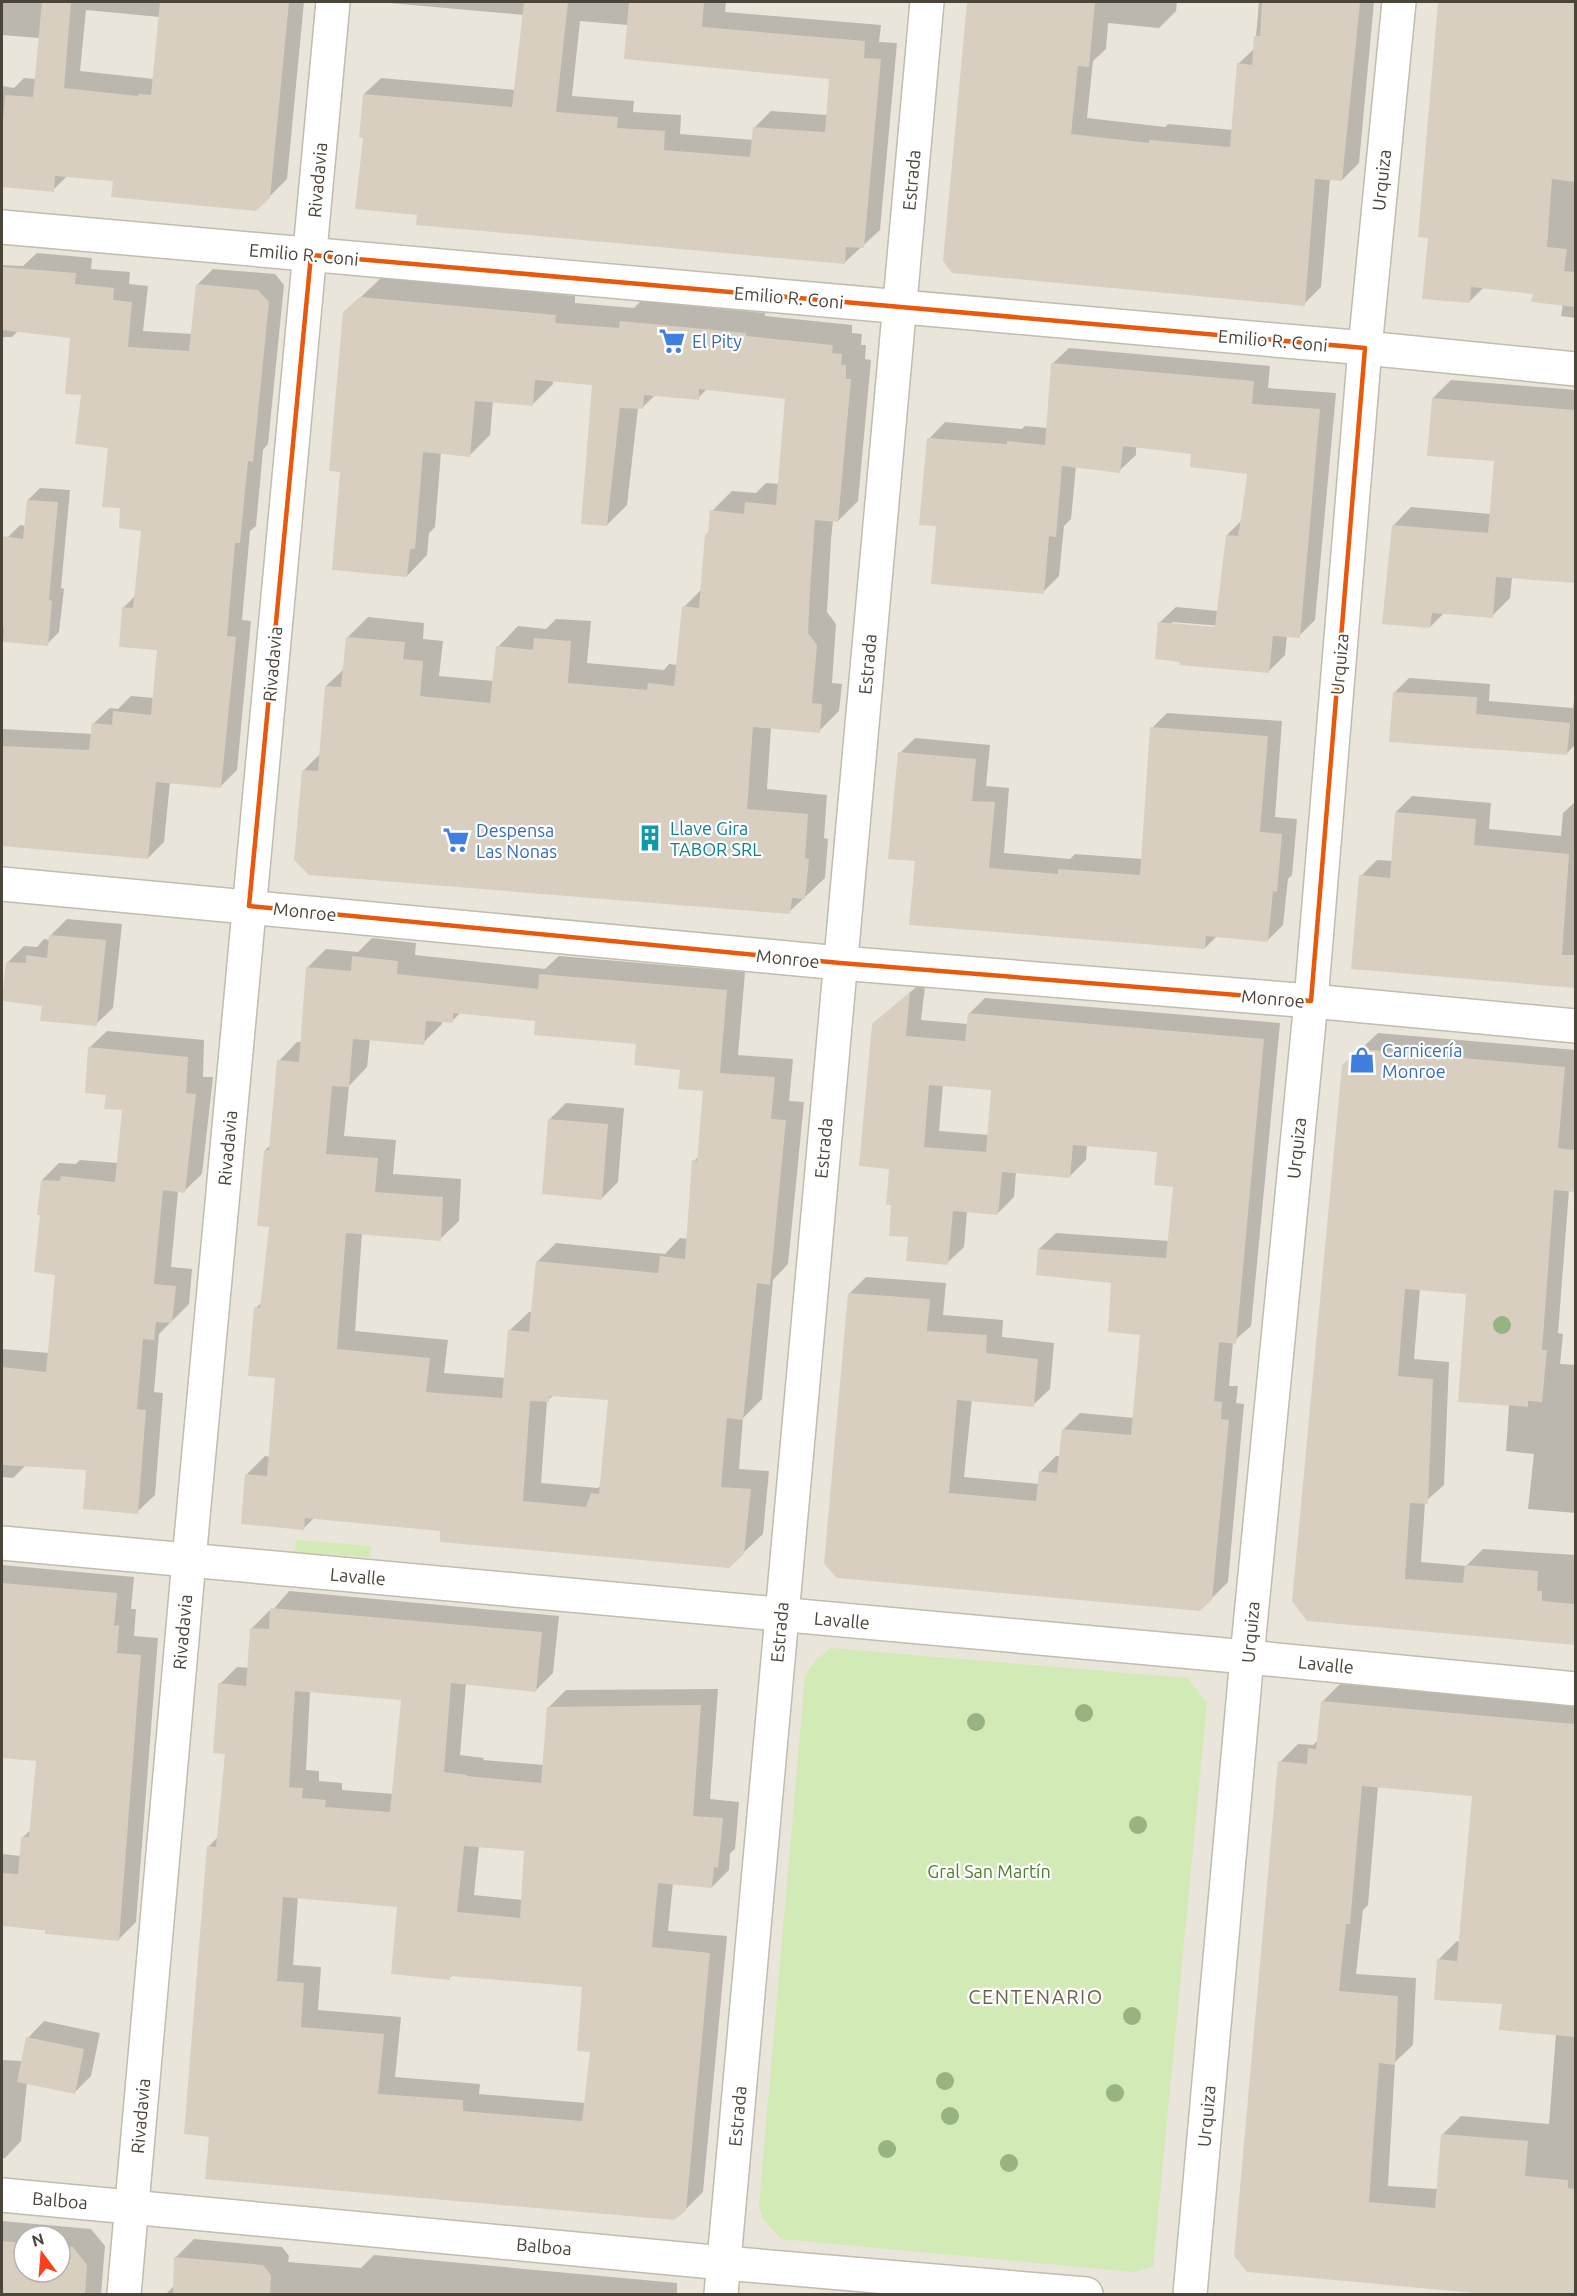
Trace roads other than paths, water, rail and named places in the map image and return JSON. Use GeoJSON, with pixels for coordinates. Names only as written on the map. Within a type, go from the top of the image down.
{"type":"FeatureCollection","features":[{"type":"Feature","properties":{"kind":"street","name":"Rivadavia"},"geometry":{"type":"LineString","coordinates":[[124,2295],[189,1560],[333,2]]}},
{"type":"Feature","properties":{"kind":"street","name":"Estrada"},"geometry":{"type":"LineString","coordinates":[[722,2279],[927,2]]}},
{"type":"Feature","properties":{"kind":"street","name":"Urquiza"},"geometry":{"type":"LineString","coordinates":[[1191,2295],[1247,1657],[1311,1001],[1365,348],[1399,2]]}},
{"type":"Feature","properties":{"kind":"street","name":"Emilio R. Coni"},"geometry":{"type":"LineString","coordinates":[[2,227],[1365,348],[1575,369]]}},
{"type":"Feature","properties":{"kind":"street","name":"Monroe"},"geometry":{"type":"LineString","coordinates":[[2,884],[840,963],[1311,1001],[1575,1026]]}},
{"type":"Feature","properties":{"kind":"street","name":"Lavalle"},"geometry":{"type":"LineString","coordinates":[[2,1543],[1575,1689]]}},
{"type":"Feature","properties":{"kind":"street","name":"Balboa"},"geometry":{"type":"LineString","coordinates":[[2,2195],[132,2206],[722,2279],[1086,2295]]}},
{"type":"Feature","properties":{"kind":"place","name":"El Pity"},"geometry":{"type":"Point","coordinates":[672,341]}},
{"type":"Feature","properties":{"kind":"place","name":"Llave Gira TABOR SRL"},"geometry":{"type":"Point","coordinates":[650,838]}},
{"type":"Feature","properties":{"kind":"place","name":"Despensa Las Nonas"},"geometry":{"type":"Point","coordinates":[456,840]}},
{"type":"Feature","properties":{"kind":"place","name":"Carnicería Monroe"},"geometry":{"type":"Point","coordinates":[1362,1060]}},
{"type":"Feature","properties":{"kind":"district","name":"CENTENARIO"},"geometry":{"type":"Point","coordinates":[1036,1996]}},
{"type":"Feature","properties":{"kind":"park label","name":"Gral San Martín"},"geometry":{"type":"Point","coordinates":[989,1871]}}]}
